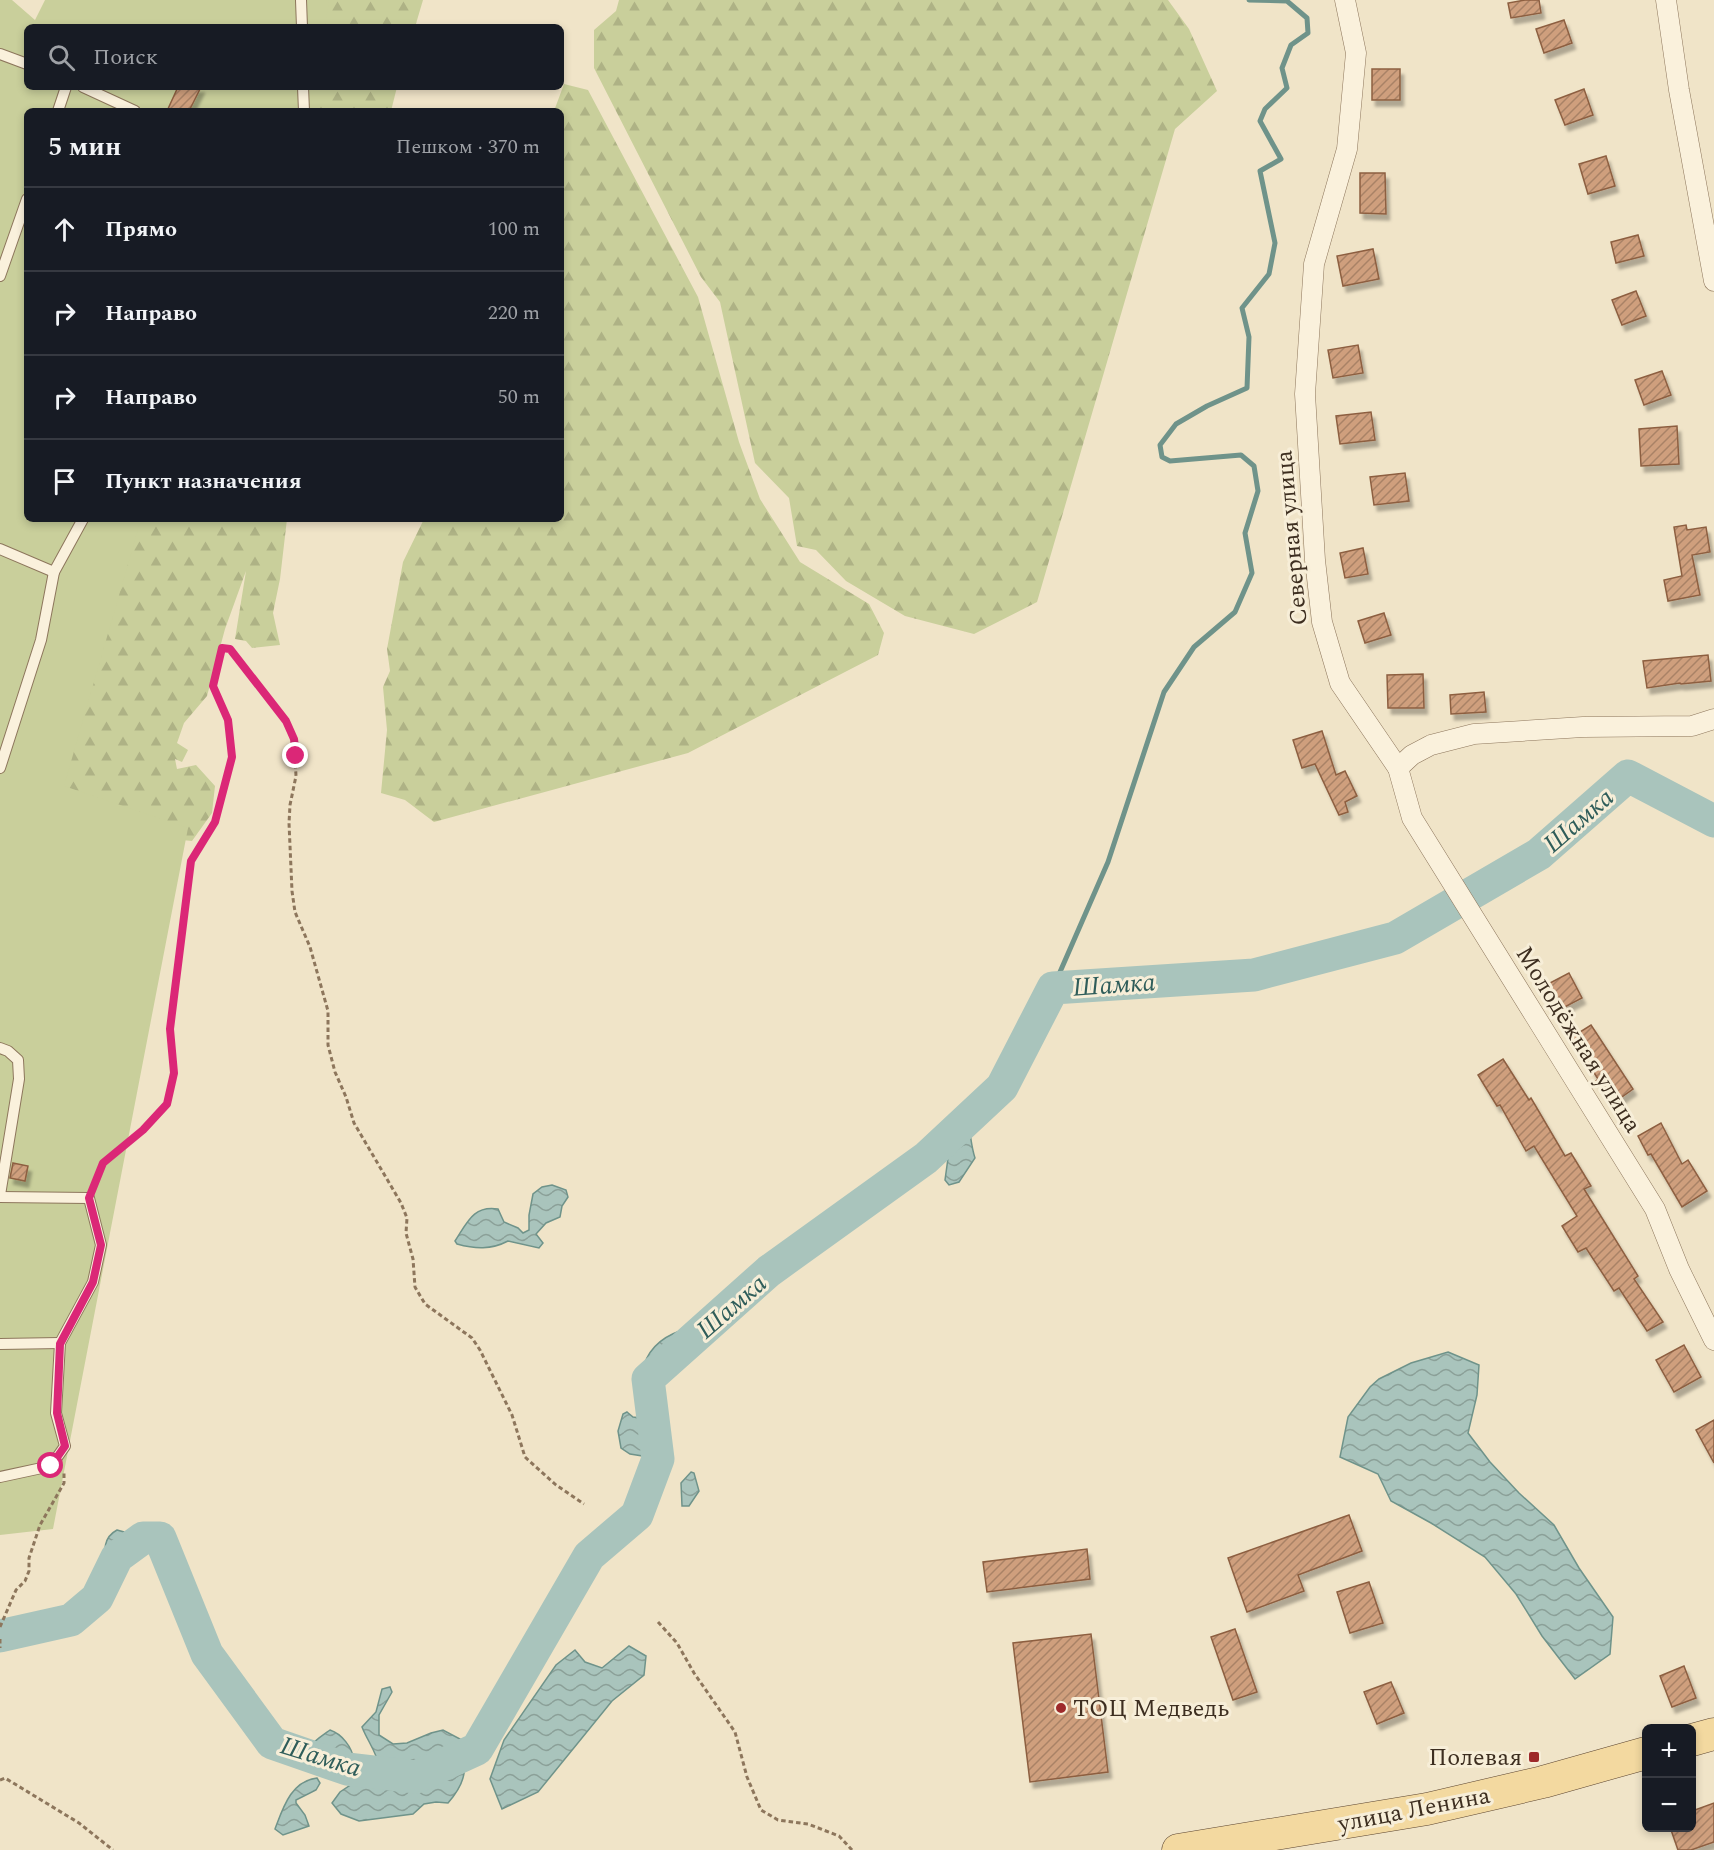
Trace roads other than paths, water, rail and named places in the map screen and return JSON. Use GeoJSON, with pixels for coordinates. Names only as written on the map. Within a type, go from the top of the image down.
{"type":"FeatureCollection","features":[{"type":"Feature","properties":{"kind":"main road"},"geometry":{"type":"LineString","coordinates":[[1696,1739],[1714,1734]]}},
{"type":"Feature","properties":{"kind":"main road","name":"улица Ленина"},"geometry":{"type":"LineString","coordinates":[[1178,1850],[1427,1809],[1543,1782],[1642,1755]]}},
{"type":"Feature","properties":{"kind":"street","name":"Северная улица"},"geometry":{"type":"LineString","coordinates":[[1345,0],[1356,53],[1347,149],[1314,264],[1305,394],[1315,560],[1322,622],[1340,683],[1398,768]]}},
{"type":"Feature","properties":{"kind":"street"},"geometry":{"type":"LineString","coordinates":[[1666,0],[1679,90],[1714,281]]}},
{"type":"Feature","properties":{"kind":"street"},"geometry":{"type":"LineString","coordinates":[[1398,768],[1412,755],[1431,745],[1474,734],[1582,727],[1692,726],[1714,719]]}},
{"type":"Feature","properties":{"kind":"street","name":"Молодёжная улица"},"geometry":{"type":"LineString","coordinates":[[1398,768],[1412,818],[1655,1209],[1679,1269],[1714,1340]]}},
{"type":"Feature","properties":{"kind":"lane"},"geometry":{"type":"LineString","coordinates":[[302,0],[302,24]]}},
{"type":"Feature","properties":{"kind":"lane"},"geometry":{"type":"LineString","coordinates":[[0,54],[24,63]]}},
{"type":"Feature","properties":{"kind":"lane"},"geometry":{"type":"LineString","coordinates":[[59,108],[65,90]]}},
{"type":"Feature","properties":{"kind":"lane"},"geometry":{"type":"LineString","coordinates":[[90,90],[128,108]]}},
{"type":"Feature","properties":{"kind":"lane"},"geometry":{"type":"LineString","coordinates":[[303,90],[304,108]]}},
{"type":"Feature","properties":{"kind":"lane"},"geometry":{"type":"LineString","coordinates":[[0,276],[24,208]]}},
{"type":"Feature","properties":{"kind":"lane"},"geometry":{"type":"LineString","coordinates":[[0,768],[40,640],[54,572],[81,522]]}},
{"type":"Feature","properties":{"kind":"lane"},"geometry":{"type":"LineString","coordinates":[[0,549],[54,572]]}},
{"type":"Feature","properties":{"kind":"lane"},"geometry":{"type":"LineString","coordinates":[[0,1048],[18,1060],[19,1079],[0,1196],[89,1198],[101,1245],[93,1282],[60,1344],[57,1413],[65,1446],[51,1466],[0,1477]]}},
{"type":"Feature","properties":{"kind":"lane"},"geometry":{"type":"LineString","coordinates":[[0,1344],[60,1344]]}},
{"type":"Feature","properties":{"kind":"water"},"geometry":{"type":"Polygon","coordinates":[[[965,1114],[975,1158],[959,1182],[949,1185],[945,1180],[949,1151],[961,1136],[955,1120],[965,1114]]]}},
{"type":"Feature","properties":{"kind":"water"},"geometry":{"type":"Polygon","coordinates":[[[552,1185],[566,1190],[568,1197],[562,1206],[560,1217],[546,1223],[536,1234],[543,1243],[539,1248],[508,1241],[495,1246],[477,1248],[457,1244],[455,1241],[472,1217],[489,1208],[498,1209],[504,1222],[518,1228],[523,1233],[529,1230],[533,1194],[542,1187],[552,1185]]]}},
{"type":"Feature","properties":{"kind":"water"},"geometry":{"type":"Polygon","coordinates":[[[690,1328],[694,1329],[695,1340],[681,1350],[665,1353],[647,1371],[644,1365],[656,1345],[668,1336],[690,1328]]]}},
{"type":"Feature","properties":{"kind":"water"},"geometry":{"type":"Polygon","coordinates":[[[1448,1352],[1479,1365],[1477,1395],[1468,1433],[1490,1462],[1554,1525],[1579,1568],[1613,1617],[1610,1654],[1575,1679],[1542,1636],[1516,1594],[1485,1557],[1391,1501],[1378,1474],[1340,1457],[1348,1417],[1370,1387],[1379,1379],[1411,1363],[1448,1352]]]}},
{"type":"Feature","properties":{"kind":"water"},"geometry":{"type":"Polygon","coordinates":[[[627,1412],[633,1417],[640,1418],[640,1437],[649,1457],[630,1454],[621,1448],[618,1431],[623,1414],[627,1412]]]}},
{"type":"Feature","properties":{"kind":"water"},"geometry":{"type":"Polygon","coordinates":[[[691,1472],[694,1473],[699,1491],[689,1506],[682,1506],[681,1483],[691,1472]]]}},
{"type":"Feature","properties":{"kind":"water"},"geometry":{"type":"Polygon","coordinates":[[[117,1530],[124,1532],[130,1542],[129,1546],[118,1553],[114,1559],[122,1578],[110,1597],[97,1601],[106,1582],[105,1545],[111,1534],[117,1530]]]}},
{"type":"Feature","properties":{"kind":"water"},"geometry":{"type":"Polygon","coordinates":[[[629,1646],[646,1656],[644,1675],[612,1701],[538,1792],[502,1809],[490,1779],[504,1740],[556,1665],[575,1650],[585,1662],[602,1668],[629,1646]]]}},
{"type":"Feature","properties":{"kind":"water"},"geometry":{"type":"Polygon","coordinates":[[[390,1687],[392,1692],[379,1715],[379,1735],[393,1744],[407,1743],[443,1730],[460,1739],[464,1757],[463,1780],[448,1803],[424,1804],[413,1814],[359,1821],[341,1814],[332,1803],[340,1792],[379,1766],[362,1727],[376,1712],[382,1689],[390,1687]]]}},
{"type":"Feature","properties":{"kind":"water"},"geometry":{"type":"Polygon","coordinates":[[[330,1730],[346,1742],[354,1760],[329,1762],[321,1770],[314,1770],[309,1764],[307,1752],[314,1742],[330,1730]]]}},
{"type":"Feature","properties":{"kind":"water"},"geometry":{"type":"Polygon","coordinates":[[[317,1778],[320,1783],[316,1790],[296,1800],[309,1826],[283,1835],[275,1829],[289,1797],[301,1784],[317,1778]]]}},
{"type":"Feature","properties":{"kind":"waterway"},"geometry":{"type":"LineString","coordinates":[[1053,988],[1108,862],[1164,692],[1194,647],[1235,612],[1252,573],[1245,533],[1258,491],[1254,466],[1241,455],[1170,461],[1162,457],[1160,445],[1176,424],[1207,406],[1247,388],[1249,337],[1242,308],[1269,274],[1275,243],[1260,171],[1281,159],[1260,121],[1265,109],[1287,88],[1282,68],[1291,45],[1308,33],[1307,18],[1287,1],[1249,0]]}},
{"type":"Feature","properties":{"kind":"waterway","name":"Шамка"},"geometry":{"type":"LineString","coordinates":[[0,1636],[71,1620],[97,1598],[117,1557],[143,1538],[160,1538],[207,1654],[272,1743],[347,1769],[416,1777],[477,1749],[589,1556],[637,1515],[658,1459],[648,1379],[769,1271],[926,1158],[1002,1087],[1053,988],[1254,975],[1395,938],[1539,854],[1628,776],[1714,821]]}},
{"type":"Feature","properties":{"kind":"place","name":"ТОЦ Медведь"},"geometry":{"type":"Point","coordinates":[1061,1708]}},
{"type":"Feature","properties":{"kind":"place","name":"Полевая"},"geometry":{"type":"Point","coordinates":[1534,1757]}}]}
